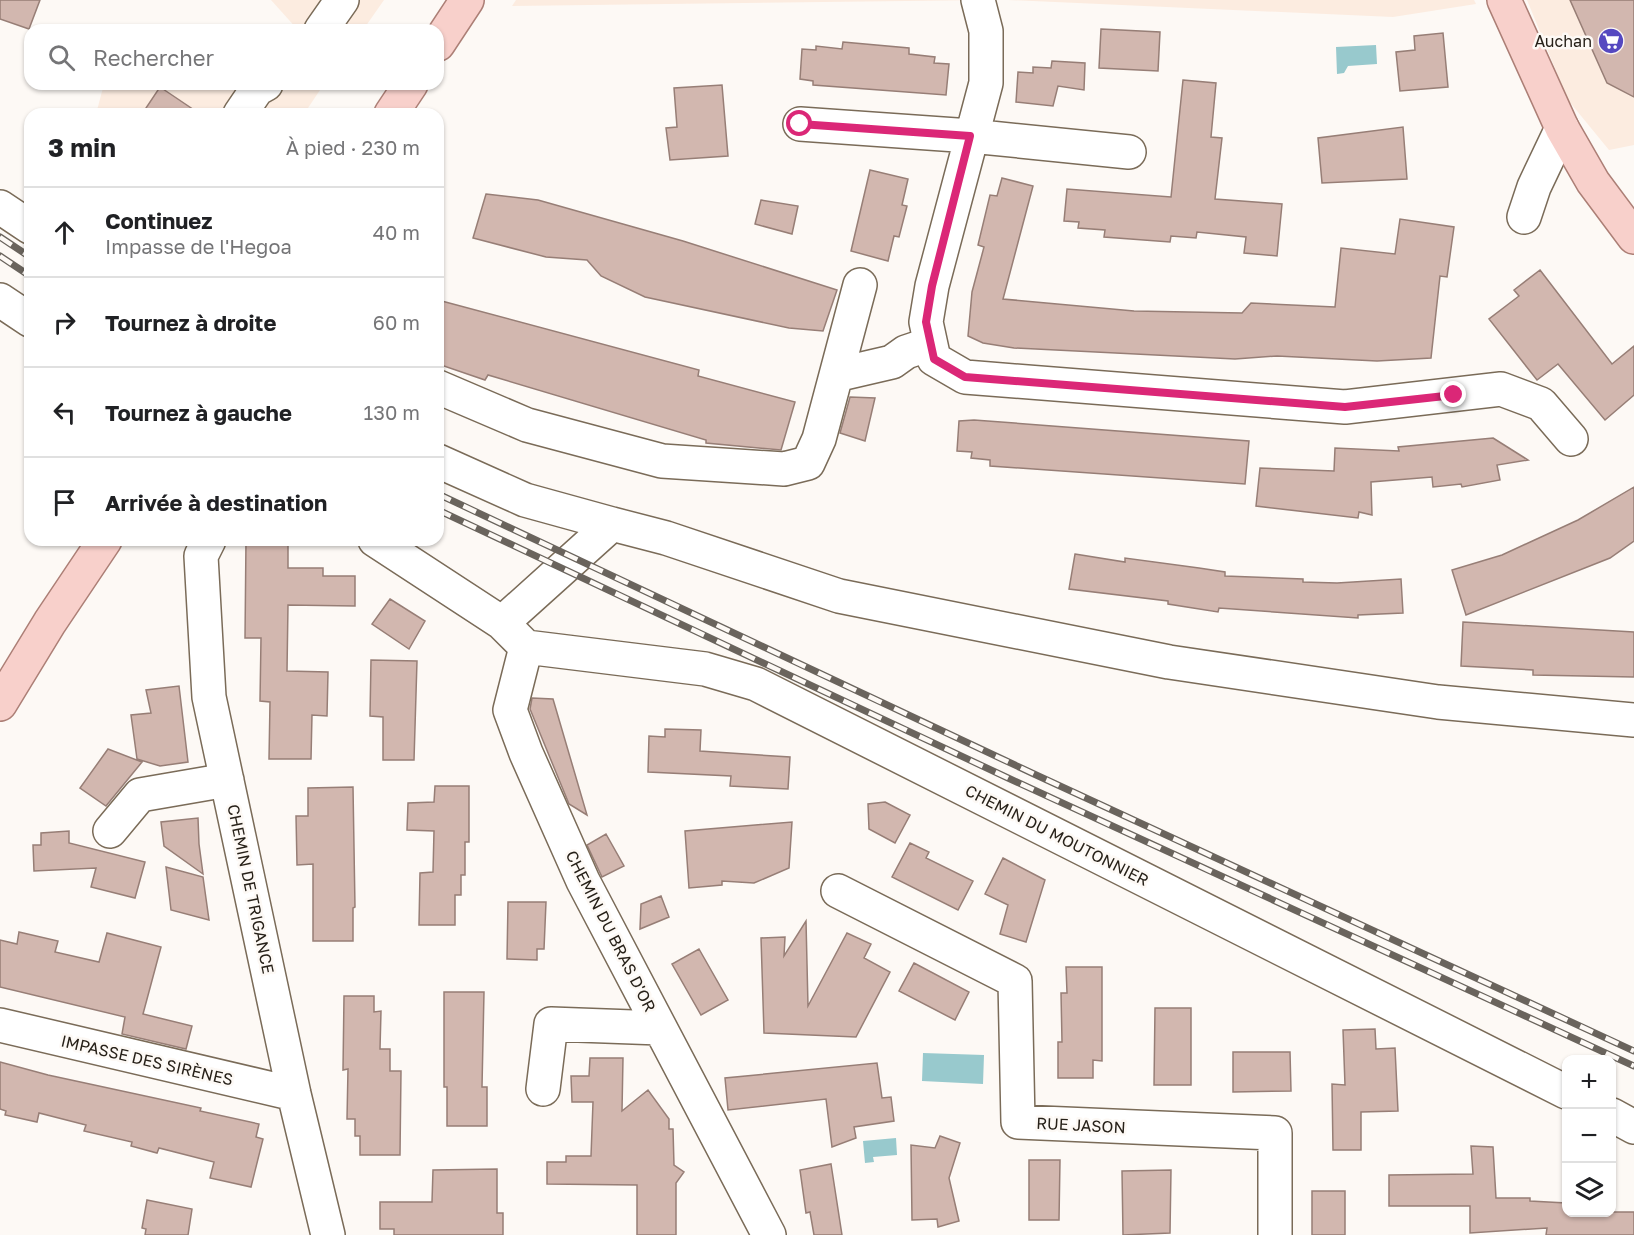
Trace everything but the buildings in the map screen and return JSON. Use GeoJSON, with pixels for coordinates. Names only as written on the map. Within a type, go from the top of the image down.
{"type":"FeatureCollection","features":[{"type":"Feature","properties":{"kind":"main road"},"geometry":{"type":"LineString","coordinates":[[444,35],[467,0]]}},
{"type":"Feature","properties":{"kind":"main road"},"geometry":{"type":"LineString","coordinates":[[1504,0],[1562,128],[1593,182],[1634,237]]}},
{"type":"Feature","properties":{"kind":"main road"},"geometry":{"type":"LineString","coordinates":[[395,108],[407,90]]}},
{"type":"Feature","properties":{"kind":"main road"},"geometry":{"type":"LineString","coordinates":[[0,704],[50,622],[101,546]]}},
{"type":"Feature","properties":{"kind":"street"},"geometry":{"type":"LineString","coordinates":[[325,24],[342,0]]}},
{"type":"Feature","properties":{"kind":"street"},"geometry":{"type":"LineString","coordinates":[[978,0],[986,31],[986,83],[970,136],[932,286],[926,322],[934,359],[965,377],[1345,407],[1501,388],[1541,404],[1571,439]]}},
{"type":"Feature","properties":{"kind":"street"},"geometry":{"type":"LineString","coordinates":[[244,108],[256,90]]}},
{"type":"Feature","properties":{"kind":"street"},"geometry":{"type":"LineString","coordinates":[[800,124],[970,136],[1129,152]]}},
{"type":"Feature","properties":{"kind":"street"},"geometry":{"type":"LineString","coordinates":[[1524,217],[1533,187],[1562,128]]}},
{"type":"Feature","properties":{"kind":"street"},"geometry":{"type":"LineString","coordinates":[[0,207],[24,223]]}},
{"type":"Feature","properties":{"kind":"street"},"geometry":{"type":"LineString","coordinates":[[444,390],[527,425],[662,461],[784,469],[808,463],[819,439],[860,285]]}},
{"type":"Feature","properties":{"kind":"street"},"geometry":{"type":"LineString","coordinates":[[836,375],[892,362],[906,352],[930,344]]}},
{"type":"Feature","properties":{"kind":"street"},"geometry":{"type":"LineString","coordinates":[[444,464],[525,500],[666,538],[839,596],[1169,662],[1438,702],[1634,720]]}},
{"type":"Feature","properties":{"kind":"street"},"geometry":{"type":"LineString","coordinates":[[502,623],[612,524]]}},
{"type":"Feature","properties":{"kind":"street","name":"CHEMIN DE TRIGANCE"},"geometry":{"type":"LineString","coordinates":[[205,546],[201,556],[209,697],[294,1094],[328,1235]]}},
{"type":"Feature","properties":{"kind":"street"},"geometry":{"type":"LineString","coordinates":[[384,546],[502,623],[526,647]]}},
{"type":"Feature","properties":{"kind":"street","name":"CHEMIN DU BRAS D'OR"},"geometry":{"type":"LineString","coordinates":[[526,647],[510,710],[526,753],[583,881],[769,1235]]}},
{"type":"Feature","properties":{"kind":"street","name":"CHEMIN DU MOUTONNIER"},"geometry":{"type":"LineString","coordinates":[[526,647],[705,669],[756,684],[1562,1090]]}},
{"type":"Feature","properties":{"kind":"street"},"geometry":{"type":"LineString","coordinates":[[110,831],[140,795],[227,780]]}},
{"type":"Feature","properties":{"kind":"street","name":"RUE JASON"},"geometry":{"type":"LineString","coordinates":[[838,891],[1015,981],[1018,1122],[1275,1133],[1275,1235]]}},
{"type":"Feature","properties":{"kind":"street"},"geometry":{"type":"LineString","coordinates":[[543,1089],[551,1024],[660,1028]]}},
{"type":"Feature","properties":{"kind":"street","name":"IMPASSE DES SIRÈNES"},"geometry":{"type":"LineString","coordinates":[[0,1025],[294,1094]]}},
{"type":"Feature","properties":{"kind":"street"},"geometry":{"type":"LineString","coordinates":[[1616,1118],[1634,1127]]}},
{"type":"Feature","properties":{"kind":"shaded area"},"geometry":{"type":"Polygon","coordinates":[[[271,0],[384,0],[367,24],[293,24],[271,0]]]}},
{"type":"Feature","properties":{"kind":"shaded area"},"geometry":{"type":"Polygon","coordinates":[[[516,0],[989,0],[512,6],[516,0]]]}},
{"type":"Feature","properties":{"kind":"shaded area"},"geometry":{"type":"Polygon","coordinates":[[[1008,0],[1474,0],[1476,4],[1393,17],[1008,0]]]}},
{"type":"Feature","properties":{"kind":"shaded area"},"geometry":{"type":"Polygon","coordinates":[[[1527,0],[1634,0],[1634,145],[1609,150],[1568,100],[1527,0]]]}},
{"type":"Feature","properties":{"kind":"shaded area"},"geometry":{"type":"Polygon","coordinates":[[[102,90],[320,90],[308,108],[98,108],[102,90]]]}},
{"type":"Feature","properties":{"kind":"water"},"geometry":{"type":"Polygon","coordinates":[[[1376,45],[1377,64],[1348,66],[1344,73],[1337,74],[1336,47],[1376,45]]]}},
{"type":"Feature","properties":{"kind":"water"},"geometry":{"type":"Polygon","coordinates":[[[923,1053],[984,1055],[983,1084],[922,1081],[923,1053]]]}},
{"type":"Feature","properties":{"kind":"water"},"geometry":{"type":"Polygon","coordinates":[[[896,1138],[897,1155],[873,1157],[874,1162],[865,1163],[863,1141],[896,1138]]]}},
{"type":"Feature","properties":{"kind":"railway"},"geometry":{"type":"LineString","coordinates":[[0,237],[24,253]]}},
{"type":"Feature","properties":{"kind":"railway"},"geometry":{"type":"LineString","coordinates":[[0,256],[24,272]]}},
{"type":"Feature","properties":{"kind":"railway"},"geometry":{"type":"LineString","coordinates":[[444,497],[1034,774],[1634,1051]]}},
{"type":"Feature","properties":{"kind":"railway"},"geometry":{"type":"LineString","coordinates":[[444,513],[1008,778],[1634,1066]]}},
{"type":"Feature","properties":{"kind":"place","name":"Auchan"},"geometry":{"type":"Point","coordinates":[1611,41]}},
{"type":"Feature","properties":{"kind":"route"},"geometry":{"type":"LineString","coordinates":[[800,124],[970,136],[932,286],[926,322],[934,359],[965,377],[1345,407],[1454,395]]}}]}
